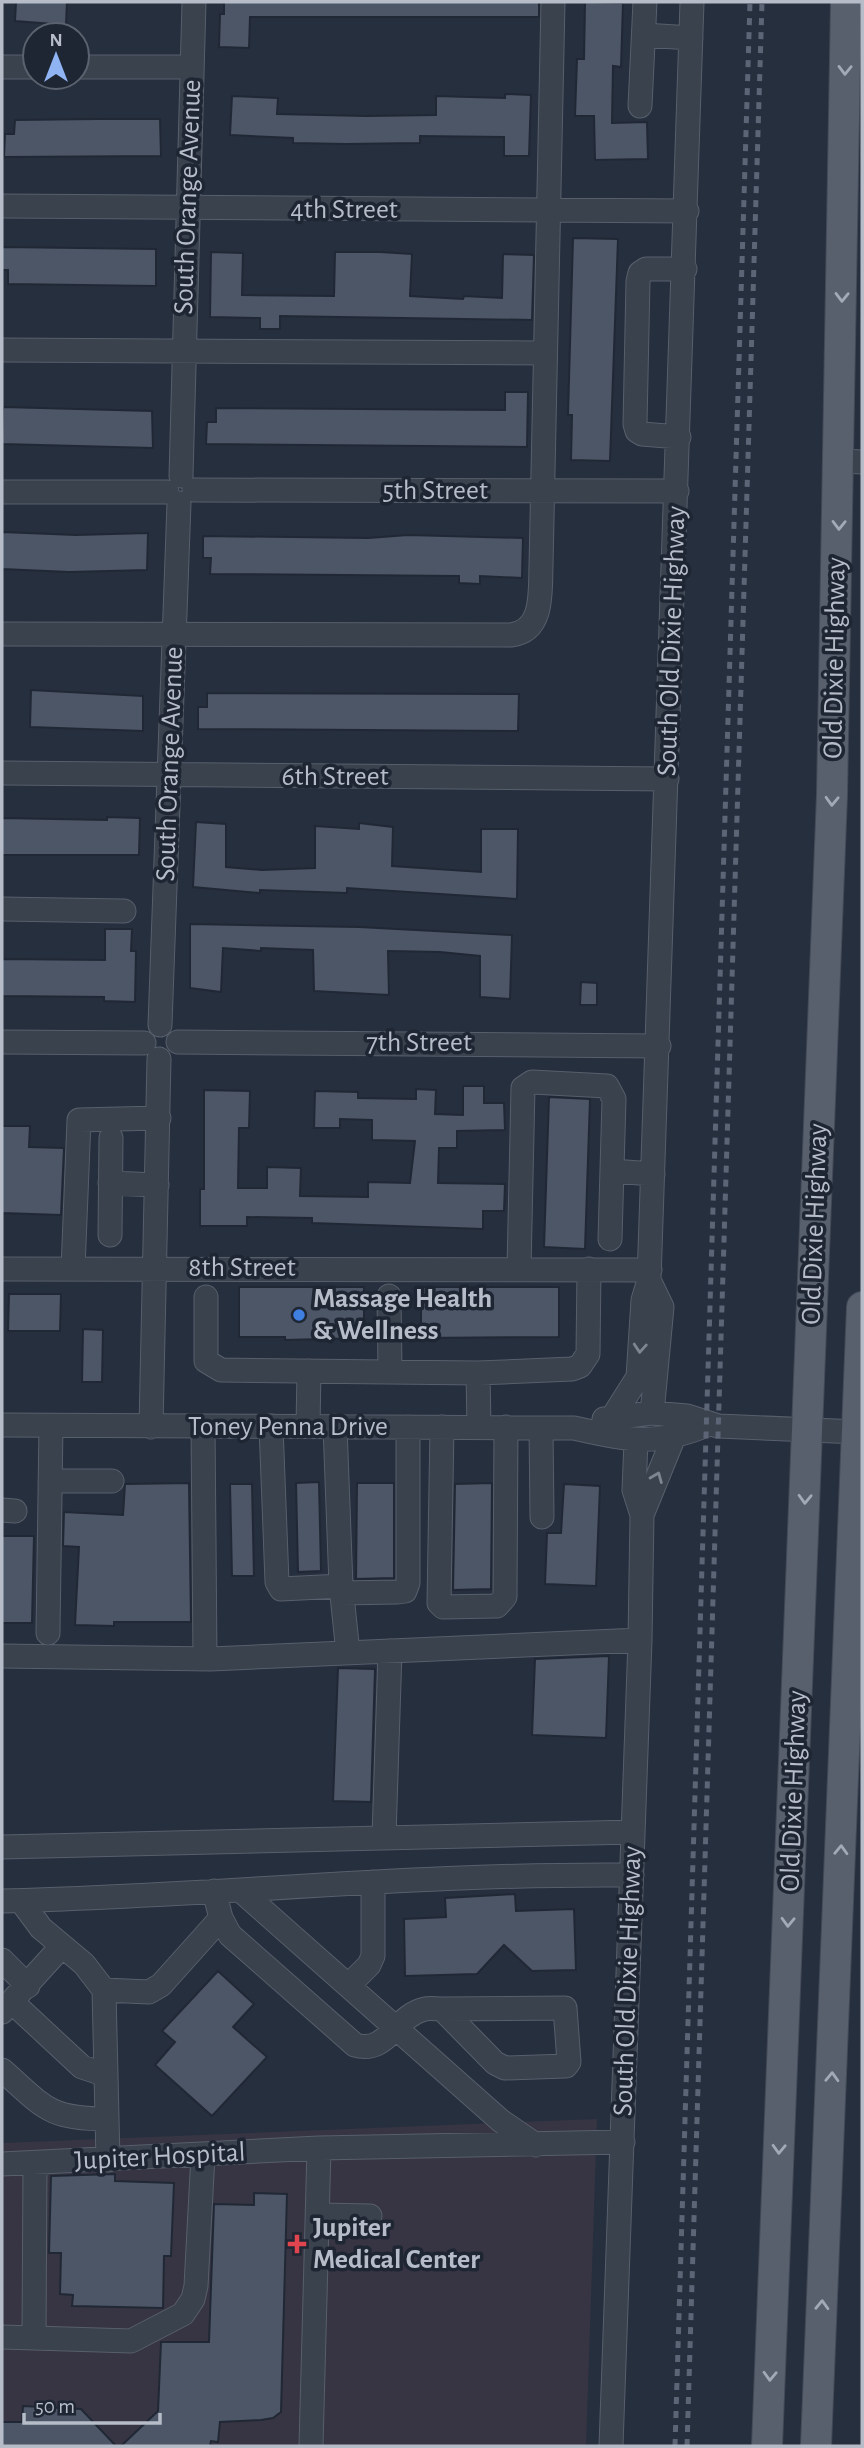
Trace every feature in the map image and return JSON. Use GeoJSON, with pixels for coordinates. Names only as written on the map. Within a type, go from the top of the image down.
{"type":"FeatureCollection","features":[{"type":"Feature","properties":{"kind":"main road","name":"Old Dixie Highway"},"geometry":{"type":"LineString","coordinates":[[767,2446],[832,795],[851,461],[846,2]]}},
{"type":"Feature","properties":{"kind":"main road","name":"Old Dixie Highway"},"geometry":{"type":"LineString","coordinates":[[816,2446],[862,1307]]}},
{"type":"Feature","properties":{"kind":"street","name":"South Orange Avenue"},"geometry":{"type":"LineString","coordinates":[[160,1025],[180,490],[194,2]]}},
{"type":"Feature","properties":{"kind":"street"},"geometry":{"type":"LineString","coordinates":[[2,634],[518,634],[534,622],[539,607],[546,211],[553,2]]}},
{"type":"Feature","properties":{"kind":"street"},"geometry":{"type":"LineString","coordinates":[[640,106],[645,2]]}},
{"type":"Feature","properties":{"kind":"street","name":"South Old Dixie Highway"},"geometry":{"type":"LineString","coordinates":[[614,1415],[638,1377],[643,1300],[650,1275],[692,2]]}},
{"type":"Feature","properties":{"kind":"street"},"geometry":{"type":"LineString","coordinates":[[645,36],[691,38]]}},
{"type":"Feature","properties":{"kind":"street"},"geometry":{"type":"LineString","coordinates":[[2,67],[21,67]]}},
{"type":"Feature","properties":{"kind":"street"},"geometry":{"type":"LineString","coordinates":[[91,67],[191,67]]}},
{"type":"Feature","properties":{"kind":"street","name":"4th Street"},"geometry":{"type":"LineString","coordinates":[[2,206],[687,212]]}},
{"type":"Feature","properties":{"kind":"street"},"geometry":{"type":"LineString","coordinates":[[679,437],[642,434],[635,424],[638,281],[640,272],[646,269],[685,269]]}},
{"type":"Feature","properties":{"kind":"street"},"geometry":{"type":"LineString","coordinates":[[2,350],[544,353]]}},
{"type":"Feature","properties":{"kind":"street","name":"5th Street"},"geometry":{"type":"LineString","coordinates":[[2,492],[677,491]]}},
{"type":"Feature","properties":{"kind":"street","name":"6th Street"},"geometry":{"type":"LineString","coordinates":[[2,773],[170,777],[667,779]]}},
{"type":"Feature","properties":{"kind":"street"},"geometry":{"type":"LineString","coordinates":[[2,909],[124,911]]}},
{"type":"Feature","properties":{"kind":"street"},"geometry":{"type":"LineString","coordinates":[[2,1042],[152,1051],[171,1056],[178,1042],[175,1032],[160,1025],[146,1033],[152,1051],[159,1118],[151,1427]]}},
{"type":"Feature","properties":{"kind":"street","name":"7th Street"},"geometry":{"type":"LineString","coordinates":[[178,1042],[659,1045]]}},
{"type":"Feature","properties":{"kind":"street"},"geometry":{"type":"LineString","coordinates":[[519,1268],[523,1088],[532,1082],[607,1086],[614,1099],[610,1239]]}},
{"type":"Feature","properties":{"kind":"street"},"geometry":{"type":"LineString","coordinates":[[73,1269],[79,1120],[159,1118]]}},
{"type":"Feature","properties":{"kind":"street"},"geometry":{"type":"LineString","coordinates":[[110,1235],[111,1138]]}},
{"type":"Feature","properties":{"kind":"street"},"geometry":{"type":"LineString","coordinates":[[612,1171],[653,1174]]}},
{"type":"Feature","properties":{"kind":"street"},"geometry":{"type":"LineString","coordinates":[[110,1183],[157,1185]]}},
{"type":"Feature","properties":{"kind":"street","name":"8th Street"},"geometry":{"type":"LineString","coordinates":[[2,1269],[519,1268],[589,1269],[650,1275]]}},
{"type":"Feature","properties":{"kind":"street"},"geometry":{"type":"LineString","coordinates":[[206,1297],[205,1353],[210,1366],[221,1370],[478,1373],[572,1369],[580,1366],[588,1354],[589,1269]]}},
{"type":"Feature","properties":{"kind":"street","name":"South Old Dixie Highway"},"geometry":{"type":"LineString","coordinates":[[650,1275],[662,1307],[652,1413]]}},
{"type":"Feature","properties":{"kind":"street"},"geometry":{"type":"LineString","coordinates":[[389,1296],[390,1370]]}},
{"type":"Feature","properties":{"kind":"street"},"geometry":{"type":"LineString","coordinates":[[309,1371],[309,1426]]}},
{"type":"Feature","properties":{"kind":"street"},"geometry":{"type":"LineString","coordinates":[[478,1373],[479,1427]]}},
{"type":"Feature","properties":{"kind":"street","name":"Toney Penna Drive"},"geometry":{"type":"LineString","coordinates":[[574,1428],[614,1415],[652,1413],[687,1416],[707,1425],[858,1432]]}},
{"type":"Feature","properties":{"kind":"street","name":"Toney Penna Drive"},"geometry":{"type":"LineString","coordinates":[[2,1425],[574,1428],[636,1441],[673,1438],[707,1425]]}},
{"type":"Feature","properties":{"kind":"street"},"geometry":{"type":"LineString","coordinates":[[48,1633],[51,1426]]}},
{"type":"Feature","properties":{"kind":"street"},"geometry":{"type":"LineString","coordinates":[[203,1426],[205,1659]]}},
{"type":"Feature","properties":{"kind":"street"},"geometry":{"type":"LineString","coordinates":[[271,1426],[277,1582],[281,1589],[398,1592],[405,1591],[408,1583],[408,1427]]}},
{"type":"Feature","properties":{"kind":"street"},"geometry":{"type":"LineString","coordinates":[[335,1426],[341,1590],[348,1653]]}},
{"type":"Feature","properties":{"kind":"street"},"geometry":{"type":"LineString","coordinates":[[442,1427],[439,1603],[443,1607],[497,1606],[505,1597],[506,1427]]}},
{"type":"Feature","properties":{"kind":"street"},"geometry":{"type":"LineString","coordinates":[[541,1428],[542,1517]]}},
{"type":"Feature","properties":{"kind":"street","name":"South Old Dixie Highway"},"geometry":{"type":"LineString","coordinates":[[642,1515],[673,1438]]}},
{"type":"Feature","properties":{"kind":"street","name":"South Old Dixie Highway"},"geometry":{"type":"LineString","coordinates":[[611,2446],[640,1640],[642,1515],[634,1490],[636,1441]]}},
{"type":"Feature","properties":{"kind":"street"},"geometry":{"type":"LineString","coordinates":[[50,1481],[112,1481]]}},
{"type":"Feature","properties":{"kind":"street"},"geometry":{"type":"LineString","coordinates":[[2,1656],[205,1659],[640,1640]]}},
{"type":"Feature","properties":{"kind":"street"},"geometry":{"type":"LineString","coordinates":[[384,1837],[390,1651]]}},
{"type":"Feature","properties":{"kind":"street"},"geometry":{"type":"LineString","coordinates":[[2,1847],[633,1832]]}},
{"type":"Feature","properties":{"kind":"street"},"geometry":{"type":"LineString","coordinates":[[11,1901],[373,1882],[632,1875]]}},
{"type":"Feature","properties":{"kind":"street"},"geometry":{"type":"LineString","coordinates":[[349,1985],[369,1965],[373,1956],[373,1882]]}},
{"type":"Feature","properties":{"kind":"street"},"geometry":{"type":"LineString","coordinates":[[240,1889],[501,2121],[536,2145]]}},
{"type":"Feature","properties":{"kind":"street"},"geometry":{"type":"LineString","coordinates":[[214,1891],[221,1918],[230,1935],[355,2045],[365,2048],[378,2045],[397,2026],[423,2009],[442,2008],[565,2008],[569,2062],[566,2066],[505,2068],[495,2063],[442,2008]]}},
{"type":"Feature","properties":{"kind":"street"},"geometry":{"type":"LineString","coordinates":[[11,1901],[84,1964],[104,1990],[108,2160]]}},
{"type":"Feature","properties":{"kind":"street"},"geometry":{"type":"LineString","coordinates":[[104,1990],[149,1992],[161,1985],[221,1918]]}},
{"type":"Feature","properties":{"kind":"street"},"geometry":{"type":"LineString","coordinates":[[14,2000],[62,1946]]}},
{"type":"Feature","properties":{"kind":"street"},"geometry":{"type":"LineString","coordinates":[[2,1960],[14,2000],[82,2067],[106,2075]]}},
{"type":"Feature","properties":{"kind":"street"},"geometry":{"type":"LineString","coordinates":[[2,2070],[58,2115],[72,2119],[107,2119]]}},
{"type":"Feature","properties":{"kind":"street","name":"Jupiter Hospital"},"geometry":{"type":"LineString","coordinates":[[2,2164],[319,2148],[623,2142]]}},
{"type":"Feature","properties":{"kind":"street"},"geometry":{"type":"LineString","coordinates":[[311,2446],[319,2148]]}},
{"type":"Feature","properties":{"kind":"street"},"geometry":{"type":"LineString","coordinates":[[2,2337],[131,2342],[183,2314],[193,2299],[196,2286],[203,2155]]}},
{"type":"Feature","properties":{"kind":"street"},"geometry":{"type":"LineString","coordinates":[[34,2338],[35,2163]]}},
{"type":"Feature","properties":{"kind":"street"},"geometry":{"type":"LineString","coordinates":[[318,2215],[370,2216]]}},
{"type":"Feature","properties":{"kind":"shaded area","name":"Jupiter Medical Center"},"geometry":{"type":"Polygon","coordinates":[[[597,2119],[586,2446],[2,2446],[2,2143],[597,2119]]]}},
{"type":"Feature","properties":{"kind":"building"},"geometry":{"type":"Polygon","coordinates":[[[16,2],[67,2],[66,21],[15,21],[16,2]]]}},
{"type":"Feature","properties":{"kind":"building"},"geometry":{"type":"Polygon","coordinates":[[[224,2],[539,2],[539,17],[250,17],[249,48],[219,47],[220,14],[224,14],[224,2]]]}},
{"type":"Feature","properties":{"kind":"building"},"geometry":{"type":"Polygon","coordinates":[[[585,2],[623,3],[621,67],[613,66],[612,123],[647,122],[648,159],[595,160],[594,116],[575,116],[577,59],[584,59],[585,2]]]}},
{"type":"Feature","properties":{"kind":"building"},"geometry":{"type":"Polygon","coordinates":[[[505,94],[531,95],[529,156],[504,156],[504,137],[420,136],[420,143],[346,144],[293,143],[293,138],[230,135],[232,96],[278,98],[277,114],[366,116],[436,115],[436,96],[505,98],[505,94]]]}},
{"type":"Feature","properties":{"kind":"building"},"geometry":{"type":"Polygon","coordinates":[[[160,119],[161,156],[4,157],[5,134],[14,134],[15,120],[160,119]]]}},
{"type":"Feature","properties":{"kind":"building"},"geometry":{"type":"Polygon","coordinates":[[[573,238],[618,239],[610,461],[571,460],[572,415],[568,415],[573,238]]]}},
{"type":"Feature","properties":{"kind":"building"},"geometry":{"type":"Polygon","coordinates":[[[2,247],[156,249],[156,286],[8,284],[8,270],[2,270],[2,247]]]}},
{"type":"Feature","properties":{"kind":"building"},"geometry":{"type":"Polygon","coordinates":[[[211,252],[243,253],[242,295],[334,296],[335,252],[380,252],[412,254],[410,296],[463,299],[464,296],[502,298],[503,254],[534,255],[532,320],[280,316],[280,329],[260,329],[260,318],[210,317],[211,252]]]}},
{"type":"Feature","properties":{"kind":"building"},"geometry":{"type":"Polygon","coordinates":[[[505,392],[528,392],[527,447],[206,444],[207,422],[216,422],[216,408],[505,410],[505,392]]]}},
{"type":"Feature","properties":{"kind":"building"},"geometry":{"type":"Polygon","coordinates":[[[3,407],[152,411],[153,448],[2,444],[3,407]]]}},
{"type":"Feature","properties":{"kind":"building"},"geometry":{"type":"Polygon","coordinates":[[[2,532],[76,535],[148,533],[147,570],[69,572],[2,569],[2,532]]]}},
{"type":"Feature","properties":{"kind":"building"},"geometry":{"type":"Polygon","coordinates":[[[408,535],[523,538],[522,578],[480,576],[480,584],[459,583],[459,576],[210,574],[211,558],[203,558],[203,536],[368,538],[408,535]]]}},
{"type":"Feature","properties":{"kind":"building"},"geometry":{"type":"Polygon","coordinates":[[[31,690],[143,696],[143,731],[30,727],[31,690]]]}},
{"type":"Feature","properties":{"kind":"building"},"geometry":{"type":"Polygon","coordinates":[[[207,693],[519,694],[518,731],[198,729],[198,707],[207,707],[207,693]]]}},
{"type":"Feature","properties":{"kind":"building"},"geometry":{"type":"Polygon","coordinates":[[[107,817],[140,818],[139,855],[2,855],[2,818],[107,820],[107,817]]]}},
{"type":"Feature","properties":{"kind":"building"},"geometry":{"type":"Polygon","coordinates":[[[196,822],[226,824],[226,867],[262,870],[315,868],[315,826],[359,829],[359,823],[393,827],[392,866],[481,872],[481,829],[518,829],[517,899],[347,888],[347,893],[260,890],[260,893],[193,887],[196,822]]]}},
{"type":"Feature","properties":{"kind":"building"},"geometry":{"type":"Polygon","coordinates":[[[190,924],[359,927],[512,935],[510,999],[480,997],[480,956],[440,952],[388,951],[389,995],[314,991],[313,950],[261,948],[261,951],[223,948],[221,992],[190,988],[190,924]]]}},
{"type":"Feature","properties":{"kind":"building"},"geometry":{"type":"Polygon","coordinates":[[[105,929],[132,929],[131,951],[136,951],[135,1002],[104,1001],[104,997],[2,996],[2,959],[105,960],[105,929]]]}},
{"type":"Feature","properties":{"kind":"building"},"geometry":{"type":"Polygon","coordinates":[[[581,982],[597,983],[597,1005],[580,1005],[581,982]]]}},
{"type":"Feature","properties":{"kind":"building"},"geometry":{"type":"Polygon","coordinates":[[[463,1086],[484,1086],[484,1103],[504,1103],[505,1130],[457,1131],[457,1148],[439,1148],[438,1183],[505,1184],[504,1211],[483,1211],[483,1229],[312,1223],[312,1218],[247,1217],[247,1226],[200,1226],[200,1189],[204,1189],[204,1090],[250,1091],[249,1128],[239,1128],[238,1188],[267,1188],[267,1167],[301,1168],[300,1196],[368,1197],[368,1182],[410,1183],[415,1141],[372,1140],[372,1120],[340,1119],[340,1128],[314,1128],[315,1091],[358,1092],[358,1098],[416,1099],[416,1089],[436,1090],[435,1114],[463,1115],[463,1086]]]}},
{"type":"Feature","properties":{"kind":"building"},"geometry":{"type":"Polygon","coordinates":[[[549,1097],[590,1099],[585,1249],[544,1247],[549,1097]]]}},
{"type":"Feature","properties":{"kind":"building"},"geometry":{"type":"Polygon","coordinates":[[[2,1126],[30,1126],[29,1147],[64,1148],[61,1215],[2,1213],[2,1126]]]}},
{"type":"Feature","properties":{"kind":"building"},"geometry":{"type":"Polygon","coordinates":[[[239,1287],[364,1287],[364,1338],[285,1340],[285,1337],[239,1337],[239,1287]]]}},
{"type":"Feature","properties":{"kind":"building"},"geometry":{"type":"Polygon","coordinates":[[[421,1287],[559,1287],[559,1337],[421,1338],[421,1287]]]}},
{"type":"Feature","properties":{"kind":"building"},"geometry":{"type":"Polygon","coordinates":[[[9,1294],[61,1294],[60,1331],[8,1331],[9,1294]]]}},
{"type":"Feature","properties":{"kind":"building"},"geometry":{"type":"Polygon","coordinates":[[[83,1329],[103,1330],[102,1382],[82,1382],[83,1329]]]}},
{"type":"Feature","properties":{"kind":"building"},"geometry":{"type":"Polygon","coordinates":[[[319,1482],[321,1571],[298,1572],[296,1483],[319,1482]]]}},
{"type":"Feature","properties":{"kind":"building"},"geometry":{"type":"Polygon","coordinates":[[[189,1483],[191,1622],[75,1625],[79,1547],[63,1546],[64,1512],[123,1515],[125,1484],[189,1483]]]}},
{"type":"Feature","properties":{"kind":"building"},"geometry":{"type":"Polygon","coordinates":[[[357,1483],[394,1483],[394,1578],[356,1579],[357,1483]]]}},
{"type":"Feature","properties":{"kind":"building"},"geometry":{"type":"Polygon","coordinates":[[[492,1483],[491,1589],[453,1590],[455,1484],[492,1483]]]}},
{"type":"Feature","properties":{"kind":"building"},"geometry":{"type":"Polygon","coordinates":[[[230,1484],[252,1484],[254,1576],[232,1576],[230,1484]]]}},
{"type":"Feature","properties":{"kind":"building"},"geometry":{"type":"Polygon","coordinates":[[[564,1484],[600,1486],[596,1586],[545,1584],[547,1533],[561,1533],[564,1484]]]}},
{"type":"Feature","properties":{"kind":"building"},"geometry":{"type":"Polygon","coordinates":[[[2,1536],[34,1536],[32,1623],[2,1623],[2,1536]]]}},
{"type":"Feature","properties":{"kind":"building"},"geometry":{"type":"Polygon","coordinates":[[[609,1656],[606,1738],[532,1735],[535,1659],[609,1656]]]}},
{"type":"Feature","properties":{"kind":"building"},"geometry":{"type":"Polygon","coordinates":[[[338,1668],[375,1669],[371,1802],[333,1801],[338,1668]]]}},
{"type":"Feature","properties":{"kind":"building"},"geometry":{"type":"Polygon","coordinates":[[[515,1894],[516,1911],[574,1909],[576,1970],[532,1971],[504,1945],[477,1974],[405,1976],[404,1919],[446,1917],[445,1898],[515,1894]]]}},
{"type":"Feature","properties":{"kind":"building"},"geometry":{"type":"Polygon","coordinates":[[[218,1971],[254,2004],[233,2027],[267,2057],[212,2116],[155,2065],[175,2042],[162,2031],[218,1971]]]}},
{"type":"Feature","properties":{"kind":"building"},"geometry":{"type":"Polygon","coordinates":[[[115,2174],[115,2181],[174,2183],[171,2256],[164,2256],[163,2308],[72,2306],[73,2295],[60,2294],[61,2253],[49,2253],[51,2176],[115,2174]]]}},
{"type":"Feature","properties":{"kind":"building"},"geometry":{"type":"Polygon","coordinates":[[[254,2193],[287,2194],[281,2412],[273,2418],[261,2420],[220,2422],[218,2442],[211,2441],[210,2446],[121,2446],[158,2411],[161,2342],[209,2342],[214,2204],[254,2205],[254,2193]]]}},
{"type":"Feature","properties":{"kind":"building"},"geometry":{"type":"Polygon","coordinates":[[[23,2406],[81,2409],[116,2446],[2,2446],[2,2422],[22,2422],[23,2406]]]}},
{"type":"Feature","properties":{"kind":"railway"},"geometry":{"type":"LineString","coordinates":[[675,2446],[750,2]]}},
{"type":"Feature","properties":{"kind":"railway"},"geometry":{"type":"LineString","coordinates":[[687,2446],[762,2]]}},
{"type":"Feature","properties":{"kind":"place","name":"Massage Health & Wellness"},"geometry":{"type":"Point","coordinates":[299,1315]}},
{"type":"Feature","properties":{"kind":"place","name":"Jupiter Medical Center"},"geometry":{"type":"Point","coordinates":[297,2244]}}]}
